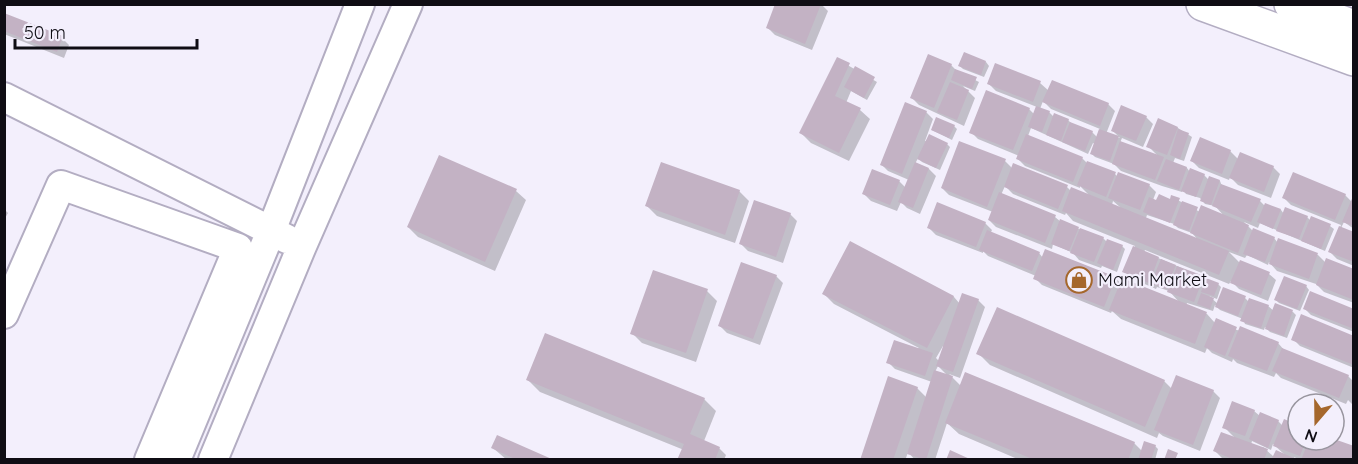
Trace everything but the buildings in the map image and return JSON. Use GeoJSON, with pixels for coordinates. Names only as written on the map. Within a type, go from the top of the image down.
{"type":"FeatureCollection","features":[{"type":"Feature","properties":{"kind":"main road"},"geometry":{"type":"LineString","coordinates":[[1203,4],[1353,59]]}},
{"type":"Feature","properties":{"kind":"main road"},"geometry":{"type":"LineString","coordinates":[[1291,4],[1353,27]]}},
{"type":"Feature","properties":{"kind":"street"},"geometry":{"type":"LineString","coordinates":[[176,459],[271,231],[360,4]]}},
{"type":"Feature","properties":{"kind":"street"},"geometry":{"type":"LineString","coordinates":[[213,459],[302,246],[408,4]]}},
{"type":"Feature","properties":{"kind":"street"},"geometry":{"type":"LineString","coordinates":[[4,97],[302,246]]}},
{"type":"Feature","properties":{"kind":"street"},"geometry":{"type":"LineString","coordinates":[[4,314],[61,185],[238,248],[149,459]]}},
{"type":"Feature","properties":{"kind":"place","name":"Mami Market"},"geometry":{"type":"Point","coordinates":[1079,280]}}]}
